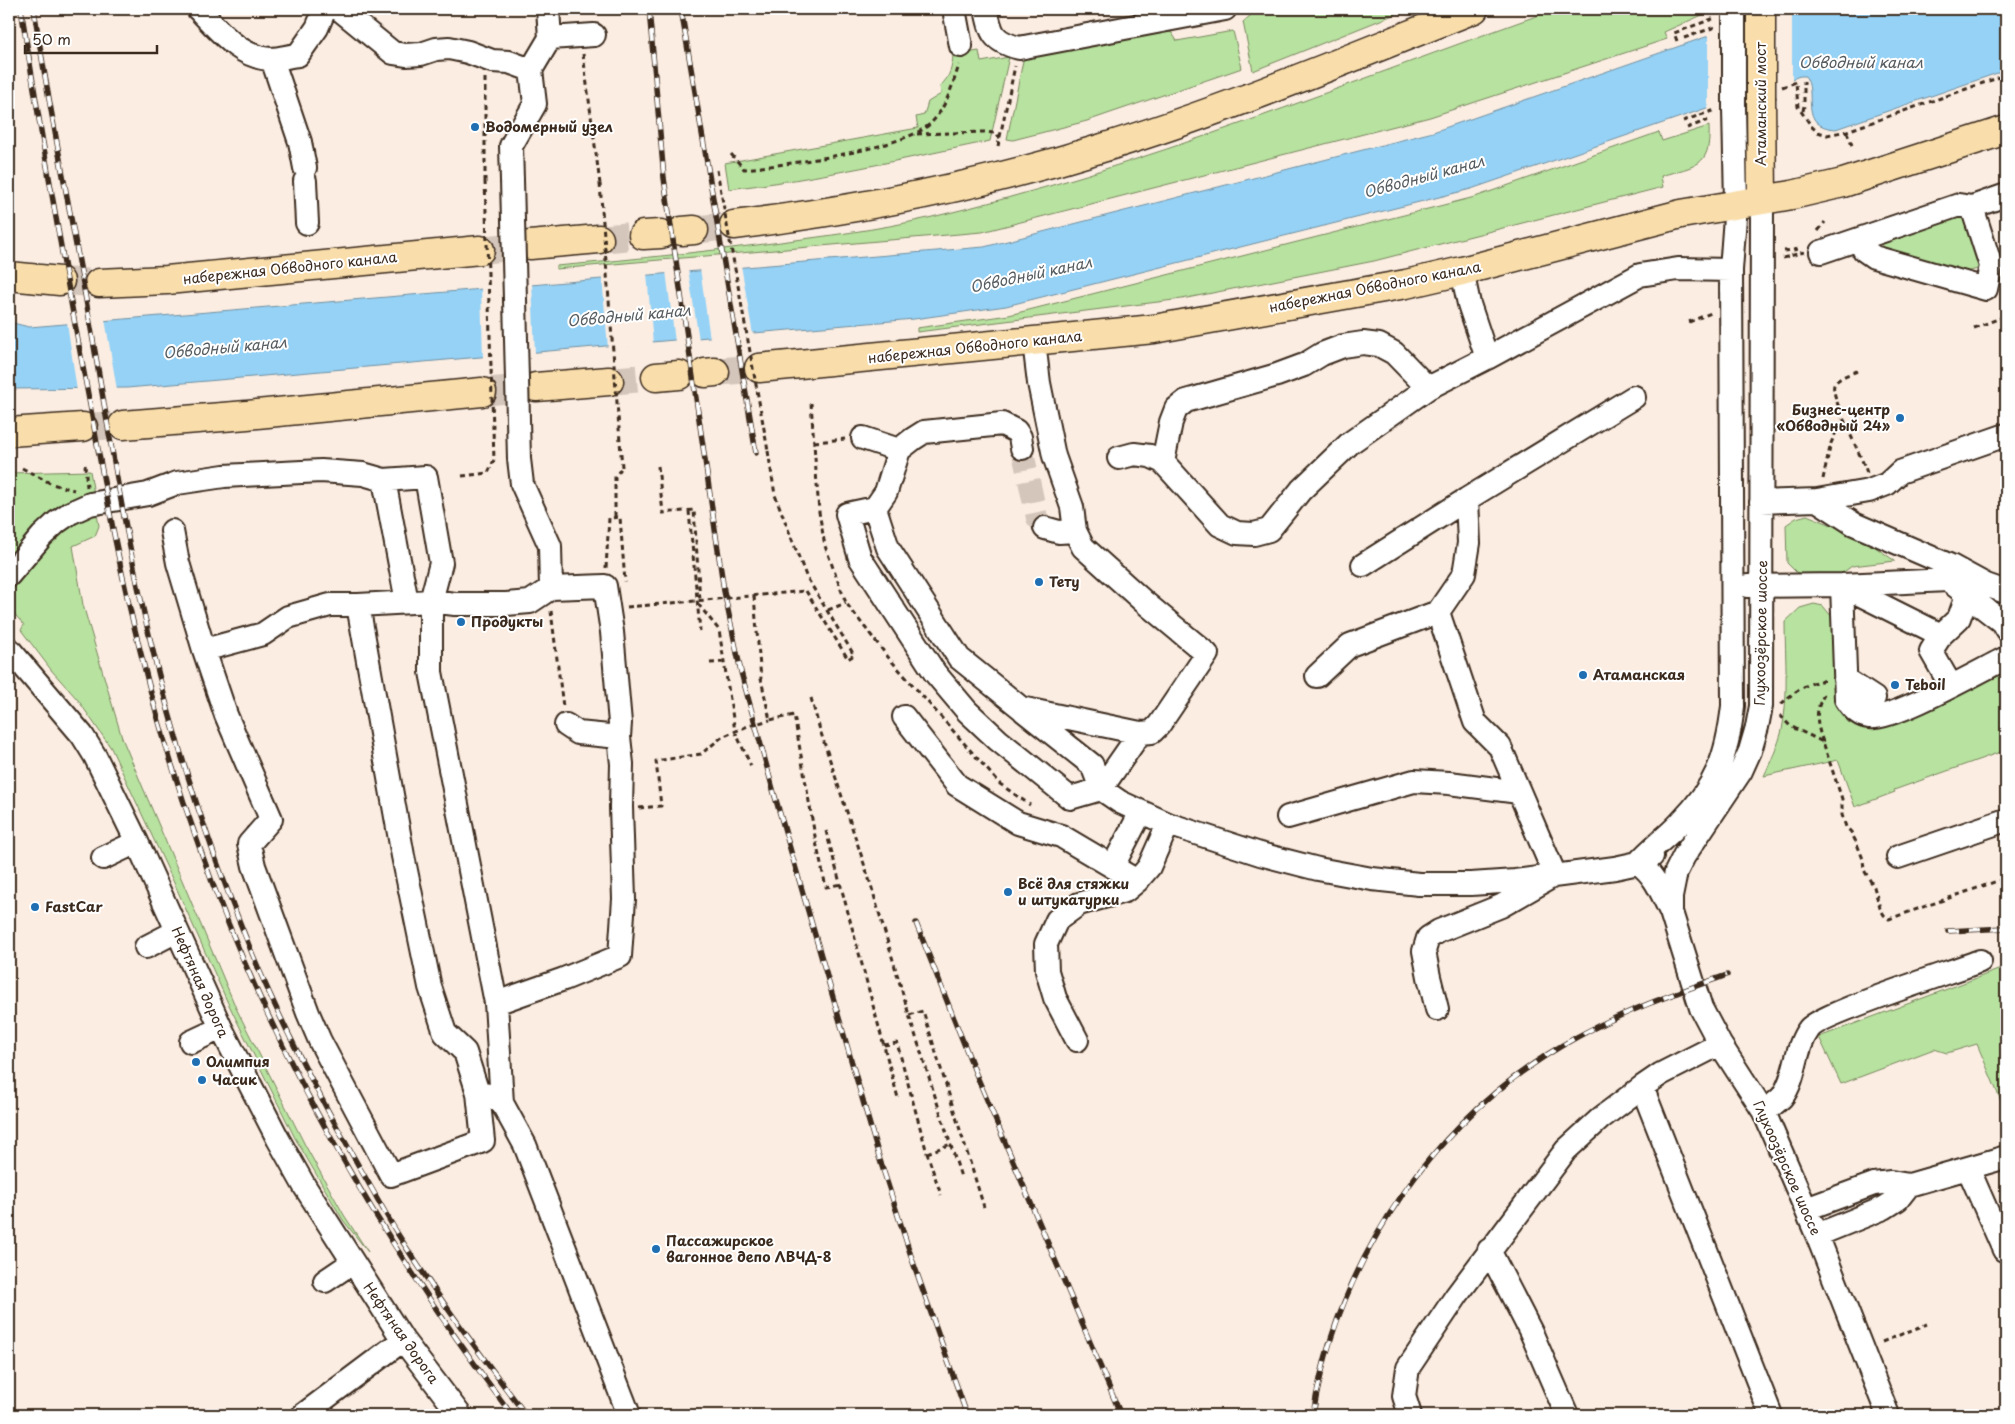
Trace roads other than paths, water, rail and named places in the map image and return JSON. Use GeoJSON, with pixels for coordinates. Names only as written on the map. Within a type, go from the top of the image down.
{"type":"FeatureCollection","features":[{"type":"Feature","properties":{"kind":"main road"},"geometry":{"type":"LineString","coordinates":[[734,225],[828,212],[982,182],[1100,149],[1279,87],[1471,9]]}},
{"type":"Feature","properties":{"kind":"main road","name":"Атаманский мост"},"geometry":{"type":"LineString","coordinates":[[1749,202],[1761,98],[1761,9]]}},
{"type":"Feature","properties":{"kind":"main road","name":"набережная Обводного канала"},"geometry":{"type":"LineString","coordinates":[[759,368],[1154,329],[1406,284],[1681,214],[1844,183],[2006,130]]}},
{"type":"Feature","properties":{"kind":"main road"},"geometry":{"type":"LineString","coordinates":[[530,246],[599,239]]}},
{"type":"Feature","properties":{"kind":"main road","name":"набережная Обводного канала"},"geometry":{"type":"LineString","coordinates":[[99,283],[167,280],[480,250]]}},
{"type":"Feature","properties":{"kind":"main road"},"geometry":{"type":"LineString","coordinates":[[9,276],[60,282]]}},
{"type":"Feature","properties":{"kind":"main road"},"geometry":{"type":"LineString","coordinates":[[536,387],[610,381]]}},
{"type":"Feature","properties":{"kind":"main road"},"geometry":{"type":"LineString","coordinates":[[123,425],[482,392]]}},
{"type":"Feature","properties":{"kind":"main road"},"geometry":{"type":"LineString","coordinates":[[9,432],[83,427]]}},
{"type":"Feature","properties":{"kind":"street"},"geometry":{"type":"LineString","coordinates":[[198,9],[232,44],[250,53],[272,59],[298,55],[318,28],[325,9]]}},
{"type":"Feature","properties":{"kind":"street"},"geometry":{"type":"LineString","coordinates":[[338,9],[393,53],[406,56],[449,48],[468,52],[492,61],[509,62],[531,70]]}},
{"type":"Feature","properties":{"kind":"street"},"geometry":{"type":"LineString","coordinates":[[548,9],[550,38],[531,70],[535,104],[511,146],[519,459],[522,484],[550,546],[551,588]]}},
{"type":"Feature","properties":{"kind":"street"},"geometry":{"type":"LineString","coordinates":[[954,9],[962,46]]}},
{"type":"Feature","properties":{"kind":"street"},"geometry":{"type":"LineString","coordinates":[[988,19],[997,40],[1006,45],[1019,48],[1180,13],[1225,9]]}},
{"type":"Feature","properties":{"kind":"street","name":"Атаманский мост"},"geometry":{"type":"LineString","coordinates":[[1734,12],[1734,108],[1749,202]]}},
{"type":"Feature","properties":{"kind":"street"},"geometry":{"type":"LineString","coordinates":[[550,38],[587,36]]}},
{"type":"Feature","properties":{"kind":"street"},"geometry":{"type":"LineString","coordinates":[[272,59],[300,142],[305,175],[307,223]]}},
{"type":"Feature","properties":{"kind":"street"},"geometry":{"type":"LineString","coordinates":[[1808,251],[1859,239],[1959,205],[1972,207],[2006,195]]}},
{"type":"Feature","properties":{"kind":"street","name":"Глухоозёрское шоссе"},"geometry":{"type":"LineString","coordinates":[[1638,863],[1653,846],[1681,823],[1704,795],[1720,769],[1730,736],[1733,706],[1731,270],[1749,202]]}},
{"type":"Feature","properties":{"kind":"street","name":"Глухоозёрское шоссе"},"geometry":{"type":"LineString","coordinates":[[1749,202],[1761,502],[1761,706],[1750,751],[1740,771],[1684,856],[1676,872],[1671,896],[1671,912],[1701,1008],[1720,1044],[1764,1112],[1817,1235],[1888,1415]]}},
{"type":"Feature","properties":{"kind":"street"},"geometry":{"type":"LineString","coordinates":[[1859,239],[1864,250],[1874,257],[1986,289],[1991,266],[1972,207]]}},
{"type":"Feature","properties":{"kind":"street"},"geometry":{"type":"LineString","coordinates":[[1119,458],[1134,454],[1150,456],[1163,462],[1220,525],[1237,533],[1254,534],[1269,530],[1301,490],[1350,442],[1428,388],[1640,275],[1678,269],[1731,270]]}},
{"type":"Feature","properties":{"kind":"street"},"geometry":{"type":"LineString","coordinates":[[1462,271],[1469,304],[1487,358]]}},
{"type":"Feature","properties":{"kind":"street"},"geometry":{"type":"LineString","coordinates":[[1020,708],[1140,732],[1152,732],[1207,654],[1143,601],[1083,547],[1075,531],[1072,507],[1054,456],[1039,383],[1034,342]]}},
{"type":"Feature","properties":{"kind":"street"},"geometry":{"type":"LineString","coordinates":[[1163,462],[1171,422],[1176,409],[1186,401],[1277,375],[1304,365],[1322,354],[1343,346],[1363,343],[1379,346],[1394,353],[1428,388]]}},
{"type":"Feature","properties":{"kind":"street"},"geometry":{"type":"LineString","coordinates":[[1363,565],[1634,396]]}},
{"type":"Feature","properties":{"kind":"street"},"geometry":{"type":"LineString","coordinates":[[1022,448],[1020,437],[1016,431],[1002,424],[924,432],[913,439],[899,450],[886,492],[875,508],[847,514],[860,558],[935,673],[967,711],[998,740],[1070,798],[1101,790],[1140,732]]}},
{"type":"Feature","properties":{"kind":"street"},"geometry":{"type":"LineString","coordinates":[[1761,502],[1816,500],[1868,491],[1887,484],[1900,472],[2006,435]]}},
{"type":"Feature","properties":{"kind":"street"},"geometry":{"type":"LineString","coordinates":[[856,438],[899,450]]}},
{"type":"Feature","properties":{"kind":"street"},"geometry":{"type":"LineString","coordinates":[[9,574],[57,522],[89,500],[148,494],[178,483],[224,476],[336,471],[363,474],[384,480],[426,477],[441,563],[431,601],[431,672],[496,1003],[502,1103],[525,1145],[629,1415]]}},
{"type":"Feature","properties":{"kind":"street"},"geometry":{"type":"LineString","coordinates":[[384,480],[407,602]]}},
{"type":"Feature","properties":{"kind":"street"},"geometry":{"type":"LineString","coordinates":[[1317,676],[1350,645],[1438,612],[1464,574],[1469,543],[1467,499]]}},
{"type":"Feature","properties":{"kind":"street"},"geometry":{"type":"LineString","coordinates":[[1816,500],[1854,524],[1951,566],[1986,585],[2006,592]]}},
{"type":"Feature","properties":{"kind":"street"},"geometry":{"type":"LineString","coordinates":[[875,508],[888,548],[959,658],[1092,765],[1101,790],[1120,802],[1168,824],[1260,854],[1318,869],[1419,884],[1471,884],[1515,881],[1615,868],[1638,863],[1668,847],[1690,826],[1703,810],[1725,796]]}},
{"type":"Feature","properties":{"kind":"street"},"geometry":{"type":"LineString","coordinates":[[1046,528],[1059,532],[1075,531]]}},
{"type":"Feature","properties":{"kind":"street"},"geometry":{"type":"LineString","coordinates":[[172,531],[178,563],[226,715],[271,819],[249,844],[254,866],[314,1027],[391,1175],[483,1141],[478,1093],[465,1052],[445,1033],[430,987],[402,856],[358,605]]}},
{"type":"Feature","properties":{"kind":"street"},"geometry":{"type":"LineString","coordinates":[[1733,586],[1842,585],[1948,580],[2002,622],[2006,629]]}},
{"type":"Feature","properties":{"kind":"street"},"geometry":{"type":"LineString","coordinates":[[1842,585],[1941,635]]}},
{"type":"Feature","properties":{"kind":"street"},"geometry":{"type":"LineString","coordinates":[[1842,585],[1846,699],[1853,709],[1869,717],[1898,712],[2006,658]]}},
{"type":"Feature","properties":{"kind":"street"},"geometry":{"type":"LineString","coordinates":[[204,650],[263,634],[288,617],[330,605],[431,601],[489,605],[530,602],[551,588],[615,587],[612,632],[622,764],[621,808],[624,899],[620,956],[564,980],[496,1003]]}},
{"type":"Feature","properties":{"kind":"street"},"geometry":{"type":"LineString","coordinates":[[1951,686],[1931,651],[1941,635],[1959,618],[1967,595]]}},
{"type":"Feature","properties":{"kind":"street"},"geometry":{"type":"LineString","coordinates":[[1438,612],[1475,722],[1500,747],[1555,875]]}},
{"type":"Feature","properties":{"kind":"street","name":"Нефтяная дорога"},"geometry":{"type":"LineString","coordinates":[[9,649],[82,736],[95,756],[137,842],[221,1028],[278,1139],[403,1340],[460,1415]]}},
{"type":"Feature","properties":{"kind":"street"},"geometry":{"type":"LineString","coordinates":[[1845,679],[1874,698]]}},
{"type":"Feature","properties":{"kind":"street"},"geometry":{"type":"LineString","coordinates":[[904,718],[957,785],[1018,823],[1061,836],[1137,881]]}},
{"type":"Feature","properties":{"kind":"street"},"geometry":{"type":"LineString","coordinates":[[566,725],[578,733],[619,737]]}},
{"type":"Feature","properties":{"kind":"street"},"geometry":{"type":"LineString","coordinates":[[1288,817],[1414,781],[1449,783],[1519,792]]}},
{"type":"Feature","properties":{"kind":"street"},"geometry":{"type":"LineString","coordinates":[[1113,866],[1141,812]]}},
{"type":"Feature","properties":{"kind":"street"},"geometry":{"type":"LineString","coordinates":[[1898,857],[2006,820]]}},
{"type":"Feature","properties":{"kind":"street"},"geometry":{"type":"LineString","coordinates":[[1077,1040],[1055,998],[1047,971],[1046,944],[1058,920],[1079,904],[1125,891],[1137,881],[1149,867],[1168,824]]}},
{"type":"Feature","properties":{"kind":"street"},"geometry":{"type":"LineString","coordinates":[[103,858],[137,842]]}},
{"type":"Feature","properties":{"kind":"street"},"geometry":{"type":"LineString","coordinates":[[1638,863],[1647,869],[1656,881],[1671,912]]}},
{"type":"Feature","properties":{"kind":"street"},"geometry":{"type":"LineString","coordinates":[[1437,1009],[1428,977],[1424,950],[1428,938],[1439,931],[1501,906],[1555,875]]}},
{"type":"Feature","properties":{"kind":"street"},"geometry":{"type":"LineString","coordinates":[[146,947],[177,931]]}},
{"type":"Feature","properties":{"kind":"street"},"geometry":{"type":"LineString","coordinates":[[1764,1112],[1782,1097],[1791,1080],[1802,1041],[1810,1027],[1846,1010],[1980,962]]}},
{"type":"Feature","properties":{"kind":"street"},"geometry":{"type":"LineString","coordinates":[[191,1042],[221,1028]]}},
{"type":"Feature","properties":{"kind":"street"},"geometry":{"type":"LineString","coordinates":[[1410,1415],[1404,1396],[1408,1368],[1489,1250],[1566,1150],[1601,1118],[1642,1087],[1661,1074],[1720,1044]]}},
{"type":"Feature","properties":{"kind":"street"},"geometry":{"type":"LineString","coordinates":[[1642,1087],[1771,1415]]}},
{"type":"Feature","properties":{"kind":"street"},"geometry":{"type":"LineString","coordinates":[[478,1093],[490,1095],[502,1103]]}},
{"type":"Feature","properties":{"kind":"street"},"geometry":{"type":"LineString","coordinates":[[1806,1209],[1874,1184],[1892,1182],[1908,1185],[2006,1157]]}},
{"type":"Feature","properties":{"kind":"street"},"geometry":{"type":"LineString","coordinates":[[1968,1168],[2004,1250],[2006,1250]]}},
{"type":"Feature","properties":{"kind":"street"},"geometry":{"type":"LineString","coordinates":[[1817,1235],[1884,1208],[1898,1199],[1908,1185]]}},
{"type":"Feature","properties":{"kind":"street"},"geometry":{"type":"LineString","coordinates":[[1489,1250],[1531,1332],[1567,1415]]}},
{"type":"Feature","properties":{"kind":"street"},"geometry":{"type":"LineString","coordinates":[[325,1281],[353,1262]]}},
{"type":"Feature","properties":{"kind":"street"},"geometry":{"type":"LineString","coordinates":[[303,1415],[403,1340]]}},
{"type":"Feature","properties":{"kind":"water","name":"Обводный канал"},"geometry":{"type":"Polygon","coordinates":[[[1786,9],[2006,9],[2006,70],[1836,129],[1824,127],[1812,116],[1808,83],[1805,76],[1800,76],[1471,189],[1006,306],[914,319],[127,388],[9,389],[9,322],[29,327],[984,247],[1433,132],[1786,9]]]}},
{"type":"Feature","properties":{"kind":"tunnel"},"geometry":{"type":"LineString","coordinates":[[694,230],[734,225]]}},
{"type":"Feature","properties":{"kind":"tunnel"},"geometry":{"type":"LineString","coordinates":[[599,239],[643,235]]}},
{"type":"Feature","properties":{"kind":"tunnel"},"geometry":{"type":"LineString","coordinates":[[480,250],[530,245]]}},
{"type":"Feature","properties":{"kind":"tunnel"},"geometry":{"type":"LineString","coordinates":[[60,281],[99,283]]}},
{"type":"Feature","properties":{"kind":"tunnel"},"geometry":{"type":"LineString","coordinates":[[715,372],[759,368]]}},
{"type":"Feature","properties":{"kind":"tunnel"},"geometry":{"type":"LineString","coordinates":[[609,381],[656,377]]}},
{"type":"Feature","properties":{"kind":"tunnel"},"geometry":{"type":"LineString","coordinates":[[482,392],[536,387]]}},
{"type":"Feature","properties":{"kind":"tunnel"},"geometry":{"type":"LineString","coordinates":[[83,427],[123,425]]}},
{"type":"Feature","properties":{"kind":"tunnel"},"geometry":{"type":"LineString","coordinates":[[1022,448],[1037,518],[1045,528]]}},
{"type":"Feature","properties":{"kind":"railway"},"geometry":{"type":"LineString","coordinates":[[21,9],[63,256],[119,559],[132,620],[153,699],[167,749],[199,846],[228,922],[260,997],[295,1071],[333,1142],[374,1213],[418,1282],[512,1415]]}},
{"type":"Feature","properties":{"kind":"railway"},"geometry":{"type":"LineString","coordinates":[[34,9],[133,563],[161,683],[183,761],[209,839],[264,981],[331,1117],[389,1220],[429,1282],[526,1415]]}},
{"type":"Feature","properties":{"kind":"railway"},"geometry":{"type":"LineString","coordinates":[[649,9],[664,178],[724,591],[741,672],[880,1160],[913,1262],[967,1415]]}},
{"type":"Feature","properties":{"kind":"railway"},"geometry":{"type":"LineString","coordinates":[[681,9],[756,453]]}},
{"type":"Feature","properties":{"kind":"railway"},"geometry":{"type":"LineString","coordinates":[[916,923],[976,1074],[1121,1415]]}},
{"type":"Feature","properties":{"kind":"railway"},"geometry":{"type":"LineString","coordinates":[[1948,931],[2006,928]]}},
{"type":"Feature","properties":{"kind":"railway"},"geometry":{"type":"LineString","coordinates":[[1313,1415],[1326,1357],[1345,1301],[1370,1247],[1402,1196],[1438,1149],[1480,1106],[1526,1069],[1577,1037],[1632,1011],[1727,975]]}},
{"type":"Feature","properties":{"kind":"place","name":"Водомерный узел"},"geometry":{"type":"Point","coordinates":[475,127]}},
{"type":"Feature","properties":{"kind":"place","name":"Бизнес-центр «Обводный 24»"},"geometry":{"type":"Point","coordinates":[1900,418]}},
{"type":"Feature","properties":{"kind":"place","name":"Тету"},"geometry":{"type":"Point","coordinates":[1039,582]}},
{"type":"Feature","properties":{"kind":"place","name":"Продукты"},"geometry":{"type":"Point","coordinates":[461,622]}},
{"type":"Feature","properties":{"kind":"place","name":"Атаманская"},"geometry":{"type":"Point","coordinates":[1583,675]}},
{"type":"Feature","properties":{"kind":"place","name":"Teboil"},"geometry":{"type":"Point","coordinates":[1895,685]}},
{"type":"Feature","properties":{"kind":"place","name":"Всё для стяжки и штукатурки"},"geometry":{"type":"Point","coordinates":[1008,892]}},
{"type":"Feature","properties":{"kind":"place","name":"FastCar"},"geometry":{"type":"Point","coordinates":[35,907]}},
{"type":"Feature","properties":{"kind":"place","name":"Олимпия"},"geometry":{"type":"Point","coordinates":[196,1062]}},
{"type":"Feature","properties":{"kind":"place","name":"Часик"},"geometry":{"type":"Point","coordinates":[202,1080]}},
{"type":"Feature","properties":{"kind":"place","name":"Пассажирское вагонное депо ЛВЧД-8"},"geometry":{"type":"Point","coordinates":[656,1249]}}]}
